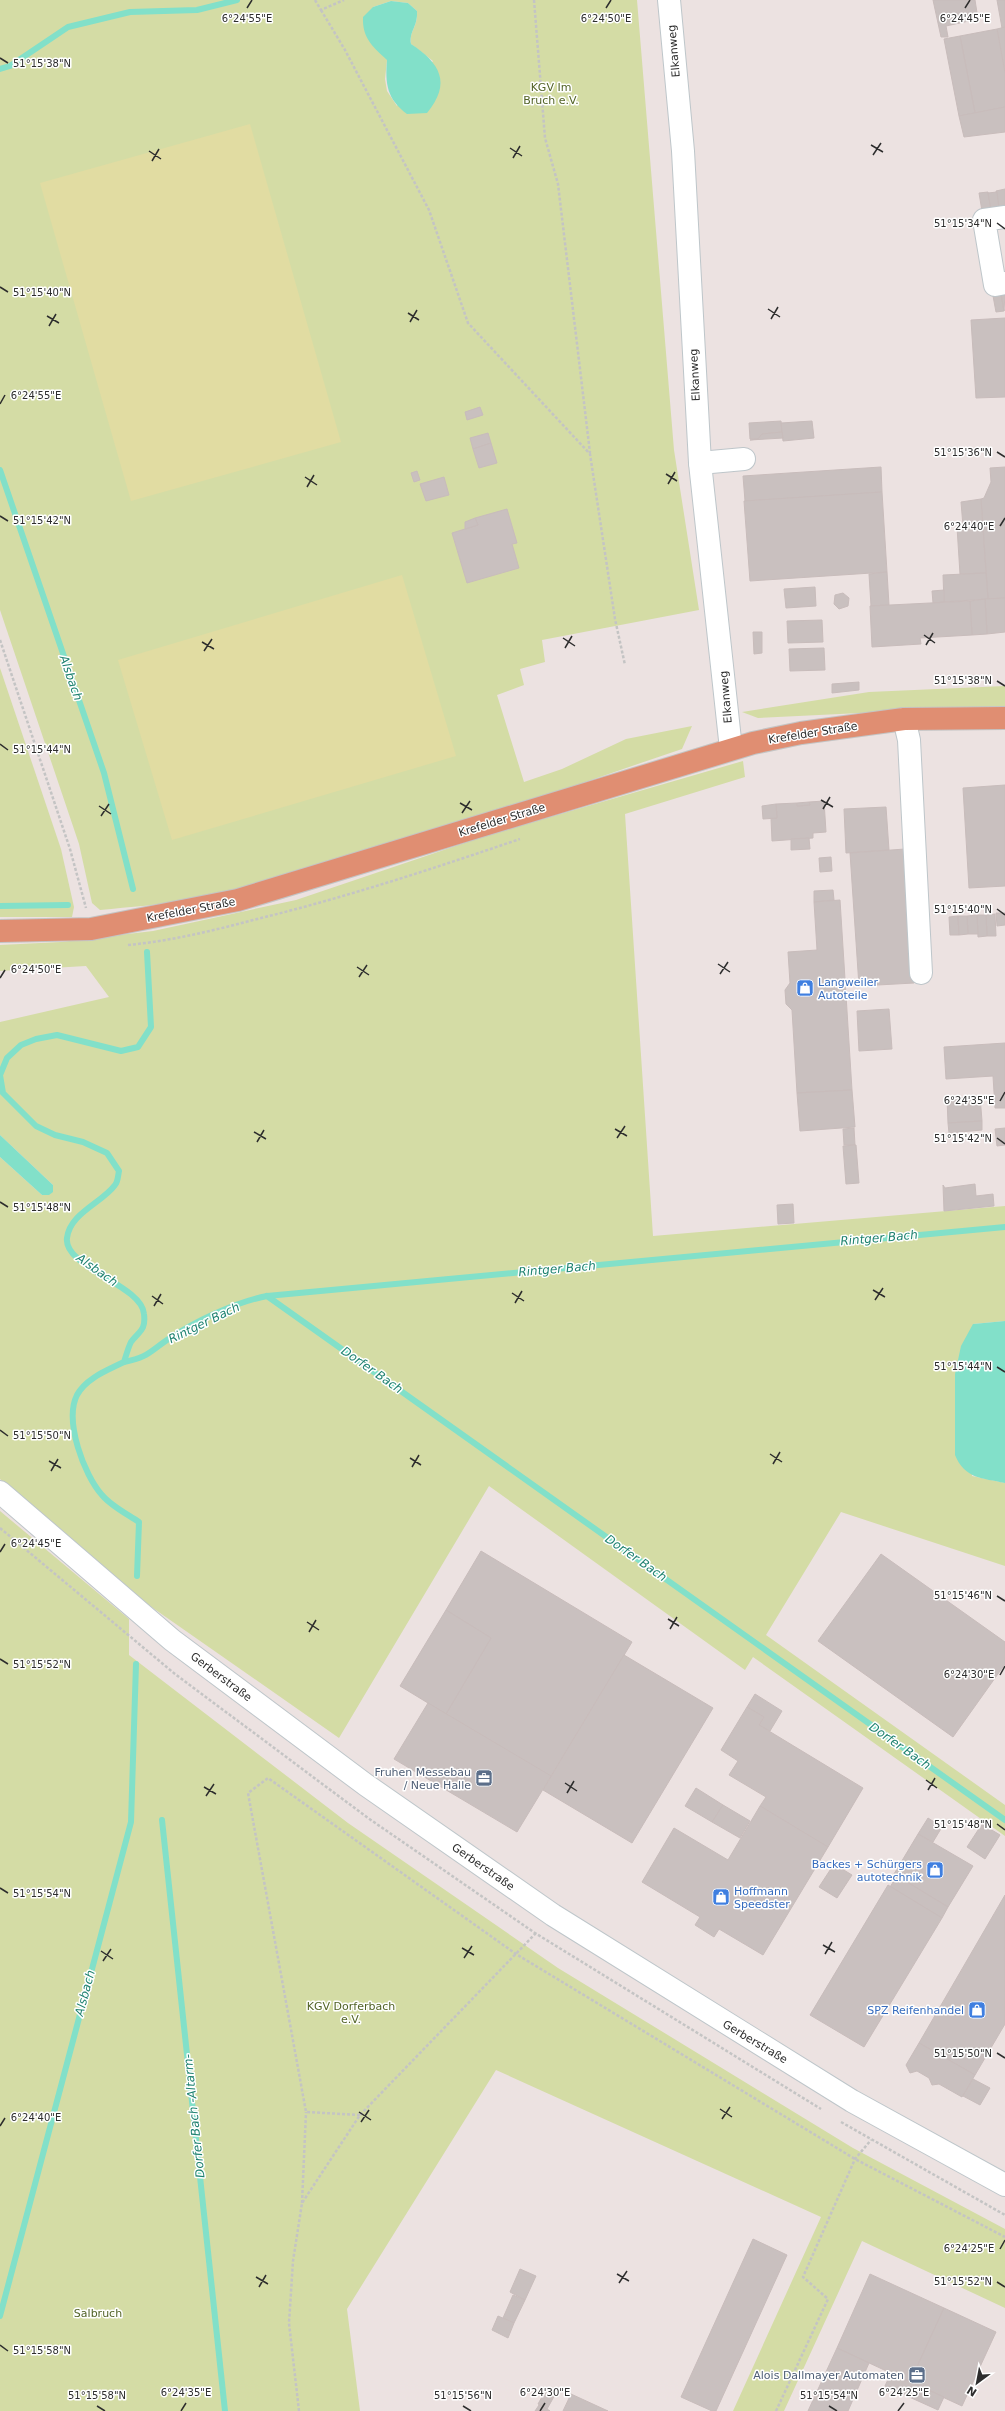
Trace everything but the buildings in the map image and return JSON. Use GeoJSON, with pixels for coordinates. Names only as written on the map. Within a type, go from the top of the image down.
{"type":"FeatureCollection","features":[{"type":"Feature","properties":{"kind":"main road","name":"Krefelder Straße"},"geometry":{"type":"LineString","coordinates":[[0,931],[91,929],[238,900],[731,749],[801,733],[904,719],[1005,718]]}},
{"type":"Feature","properties":{"kind":"street","name":"Elkanweg"},"geometry":{"type":"LineString","coordinates":[[669,0],[683,151],[700,463],[731,749]]}},
{"type":"Feature","properties":{"kind":"street"},"geometry":{"type":"LineString","coordinates":[[1005,218],[984,220],[995,285],[1005,283]]}},
{"type":"Feature","properties":{"kind":"street"},"geometry":{"type":"LineString","coordinates":[[700,463],[744,459]]}},
{"type":"Feature","properties":{"kind":"street"},"geometry":{"type":"LineString","coordinates":[[904,719],[909,740],[921,973]]}},
{"type":"Feature","properties":{"kind":"street","name":"Gerberstraße"},"geometry":{"type":"LineString","coordinates":[[0,1492],[172,1640],[366,1785],[553,1915],[725,2024],[880,2117],[1005,2185]]}},
{"type":"Feature","properties":{"kind":"path"},"geometry":{"type":"LineString","coordinates":[[315,0],[345,50],[430,210],[468,323],[590,454]]}},
{"type":"Feature","properties":{"kind":"path"},"geometry":{"type":"LineString","coordinates":[[321,10],[344,0]]}},
{"type":"Feature","properties":{"kind":"path"},"geometry":{"type":"LineString","coordinates":[[534,0],[545,138],[558,184],[590,454],[615,619],[625,666]]}},
{"type":"Feature","properties":{"kind":"path"},"geometry":{"type":"LineString","coordinates":[[0,640],[70,849],[91,929]]}},
{"type":"Feature","properties":{"kind":"path"},"geometry":{"type":"LineString","coordinates":[[124,946],[152,943],[298,910],[382,886],[524,837]]}},
{"type":"Feature","properties":{"kind":"path"},"geometry":{"type":"LineString","coordinates":[[299,2411],[289,2323],[293,2261],[302,2204],[306,2112],[281,1982],[248,1793],[268,1778],[516,1954],[855,2160],[1005,2237]]}},
{"type":"Feature","properties":{"kind":"path"},"geometry":{"type":"LineString","coordinates":[[302,2204],[360,2115],[553,1915]]}},
{"type":"Feature","properties":{"kind":"path"},"geometry":{"type":"LineString","coordinates":[[306,2112],[360,2115]]}},
{"type":"Feature","properties":{"kind":"path"},"geometry":{"type":"LineString","coordinates":[[776,2411],[828,2300],[802,2277],[855,2160],[871,2140],[880,2117]]}},
{"type":"Feature","properties":{"kind":"green space","name":"KGV Im Bruch e.V."},"geometry":{"type":"Polygon","coordinates":[[[0,0],[637,0],[674,450],[699,610],[542,640],[545,662],[520,669],[524,685],[497,695],[524,782],[562,769],[626,739],[692,726],[682,749],[439,832],[315,869],[190,899],[100,910],[92,903],[79,844],[0,610],[0,0]],[[391,1],[373,7],[387,60],[385,79],[387,91],[397,106],[433,61],[411,44],[411,35],[417,17],[417,11],[408,3],[391,1]]]}},
{"type":"Feature","properties":{"kind":"green space"},"geometry":{"type":"Polygon","coordinates":[[[0,668],[61,849],[74,907],[72,917],[0,917],[0,668]]]}},
{"type":"Feature","properties":{"kind":"green space"},"geometry":{"type":"Polygon","coordinates":[[[1005,686],[1005,706],[758,718],[742,712],[869,692],[1005,686]]]}},
{"type":"Feature","properties":{"kind":"green space"},"geometry":{"type":"Polygon","coordinates":[[[743,761],[745,777],[625,814],[653,1236],[1005,1206],[1005,1321],[973,1324],[972,1476],[1005,1483],[1005,1566],[841,1512],[766,1635],[1005,1805],[1005,1836],[753,1657],[745,1670],[489,1486],[339,1738],[130,1592],[0,1479],[0,1157],[42,1195],[53,1185],[0,1135],[0,1022],[109,997],[86,966],[0,971],[0,945],[61,942],[153,931],[296,900],[488,835],[743,761]]]}},
{"type":"Feature","properties":{"kind":"green space"},"geometry":{"type":"Polygon","coordinates":[[[0,1511],[129,1619],[129,1655],[348,1823],[558,1968],[853,2148],[1005,2229],[1005,2308],[862,2241],[784,2411],[733,2411],[821,2217],[496,2070],[347,2309],[360,2411],[0,2411],[0,1511]]]}},
{"type":"Feature","properties":{"kind":"shaded area"},"geometry":{"type":"Polygon","coordinates":[[[391,1],[408,3],[417,11],[416,21],[411,36],[411,44],[429,59],[439,74],[441,83],[439,92],[435,102],[427,113],[407,114],[395,103],[391,97],[387,84],[387,60],[369,42],[364,31],[363,17],[373,7],[391,1]]]}},
{"type":"Feature","properties":{"kind":"shaded area"},"geometry":{"type":"Polygon","coordinates":[[[250,124],[341,442],[131,501],[40,183],[250,124]]]}},
{"type":"Feature","properties":{"kind":"shaded area"},"geometry":{"type":"Polygon","coordinates":[[[402,575],[456,756],[172,840],[118,660],[402,575]]]}},
{"type":"Feature","properties":{"kind":"shaded area"},"geometry":{"type":"Polygon","coordinates":[[[0,1135],[53,1185],[53,1192],[49,1195],[42,1195],[0,1157],[0,1135]]]}},
{"type":"Feature","properties":{"kind":"shaded area"},"geometry":{"type":"Polygon","coordinates":[[[1005,1321],[1005,1483],[982,1478],[969,1473],[959,1463],[955,1455],[955,1374],[961,1346],[973,1324],[1005,1321]]]}},
{"type":"Feature","properties":{"kind":"waterway"},"geometry":{"type":"LineString","coordinates":[[0,69],[10,66],[68,27],[130,12],[197,10],[237,0]]}},
{"type":"Feature","properties":{"kind":"waterway","name":"Alsbach"},"geometry":{"type":"LineString","coordinates":[[0,470],[104,773],[133,889]]}},
{"type":"Feature","properties":{"kind":"waterway"},"geometry":{"type":"LineString","coordinates":[[0,906],[68,905]]}},
{"type":"Feature","properties":{"kind":"waterway","name":"Alsbach"},"geometry":{"type":"LineString","coordinates":[[137,1576],[139,1522],[110,1503],[95,1486],[78,1447],[74,1433],[73,1419],[74,1406],[77,1395],[81,1389],[104,1371],[124,1362],[131,1342],[144,1324],[144,1314],[140,1304],[131,1294],[77,1258],[69,1248],[67,1238],[69,1229],[80,1215],[116,1184],[119,1171],[107,1153],[83,1142],[55,1135],[36,1126],[3,1093],[0,1075],[7,1058],[21,1045],[36,1039],[57,1035],[121,1051],[138,1047],[151,1027],[147,952]]}},
{"type":"Feature","properties":{"kind":"waterway","name":"Rintger Bach"},"geometry":{"type":"LineString","coordinates":[[124,1362],[143,1356],[178,1333],[202,1320],[228,1308],[267,1296],[1005,1227]]}},
{"type":"Feature","properties":{"kind":"waterway","name":"Dorfer Bach"},"geometry":{"type":"LineString","coordinates":[[267,1296],[1005,1820]]}},
{"type":"Feature","properties":{"kind":"waterway","name":"Alsbach"},"geometry":{"type":"LineString","coordinates":[[0,2316],[131,1822],[136,1664]]}},
{"type":"Feature","properties":{"kind":"waterway","name":"Dorfer Bach -Altarm-"},"geometry":{"type":"LineString","coordinates":[[162,1820],[225,2411]]}},
{"type":"Feature","properties":{"kind":"place","name":"Langweiler Autoteile"},"geometry":{"type":"Point","coordinates":[805,988]}},
{"type":"Feature","properties":{"kind":"place","name":"Fruhen Messebau / Neue Halle"},"geometry":{"type":"Point","coordinates":[484,1778]}},
{"type":"Feature","properties":{"kind":"place","name":"Backes + Schürgers autotechnik"},"geometry":{"type":"Point","coordinates":[935,1870]}},
{"type":"Feature","properties":{"kind":"place","name":"Hoffmann Speedster"},"geometry":{"type":"Point","coordinates":[721,1897]}},
{"type":"Feature","properties":{"kind":"place","name":"SPZ Reifenhandel"},"geometry":{"type":"Point","coordinates":[977,2010]}},
{"type":"Feature","properties":{"kind":"place","name":"Alois Dallmayer Automaten"},"geometry":{"type":"Point","coordinates":[917,2375]}},
{"type":"Feature","properties":{"kind":"park label","name":"KGV Dorferbach e.V."},"geometry":{"type":"Point","coordinates":[351,2012]}},
{"type":"Feature","properties":{"kind":"park label","name":"Salbruch"},"geometry":{"type":"Point","coordinates":[98,2313]}}]}
